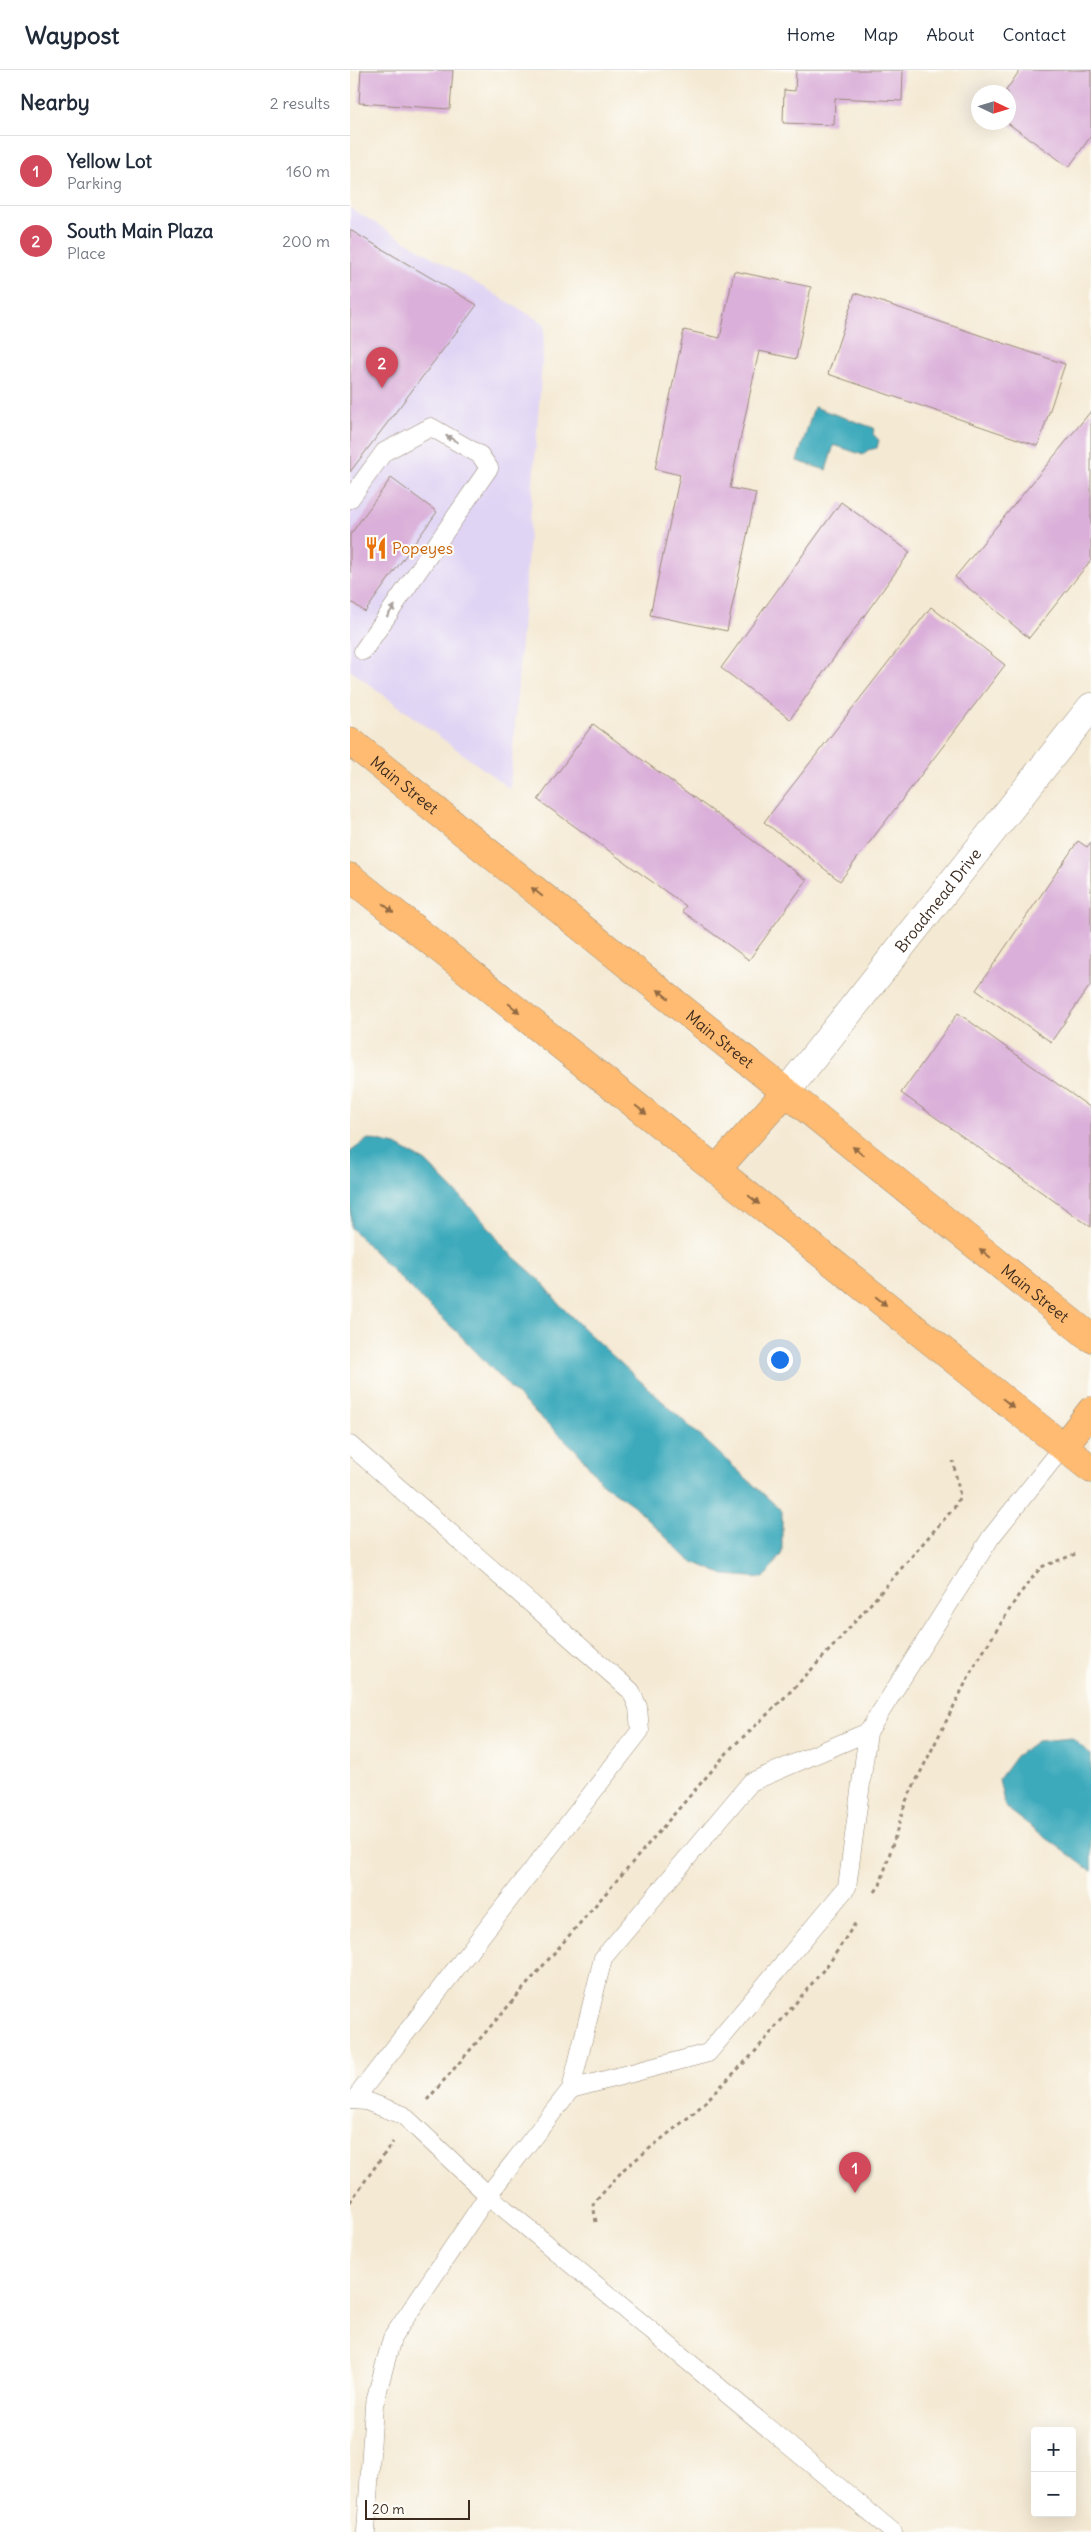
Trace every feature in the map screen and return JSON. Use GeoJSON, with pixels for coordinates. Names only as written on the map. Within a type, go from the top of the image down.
{"type":"FeatureCollection","features":[{"type":"Feature","properties":{"kind":"main road","name":"Main Street"},"geometry":{"type":"LineString","coordinates":[[350,741],[1091,1338]]}},
{"type":"Feature","properties":{"kind":"main road"},"geometry":{"type":"LineString","coordinates":[[350,877],[1091,1469]]}},
{"type":"Feature","properties":{"kind":"main road"},"geometry":{"type":"LineString","coordinates":[[716,1170],[785,1093]]}},
{"type":"Feature","properties":{"kind":"main road"},"geometry":{"type":"LineString","coordinates":[[1063,1447],[1091,1410]]}},
{"type":"Feature","properties":{"kind":"street","name":"Broadmead Drive"},"geometry":{"type":"LineString","coordinates":[[785,1093],[1091,707]]}},
{"type":"Feature","properties":{"kind":"lane"},"geometry":{"type":"LineString","coordinates":[[350,498],[384,452],[431,427],[480,454],[489,468],[363,651]]}},
{"type":"Feature","properties":{"kind":"lane"},"geometry":{"type":"LineString","coordinates":[[350,1445],[631,1690],[638,1707],[640,1731],[352,2100]]}},
{"type":"Feature","properties":{"kind":"lane"},"geometry":{"type":"LineString","coordinates":[[571,2088],[708,2053],[847,1887],[868,1732],[990,1537],[1063,1447]]}},
{"type":"Feature","properties":{"kind":"lane"},"geometry":{"type":"LineString","coordinates":[[366,2532],[374,2405],[392,2338],[488,2195],[571,2088],[603,1958],[751,1782],[868,1732]]}},
{"type":"Feature","properties":{"kind":"lane"},"geometry":{"type":"LineString","coordinates":[[352,2100],[366,2101],[403,2115],[488,2195],[893,2532]]}},
{"type":"Feature","properties":{"kind":"path"},"geometry":{"type":"LineString","coordinates":[[350,2202],[409,2120],[733,1746],[757,1725],[841,1638],[954,1508],[960,1496],[953,1461]]}},
{"type":"Feature","properties":{"kind":"shaded area"},"geometry":{"type":"Polygon","coordinates":[[[350,208],[545,324],[510,789],[350,670],[350,208]]]}},
{"type":"Feature","properties":{"kind":"water"},"geometry":{"type":"Polygon","coordinates":[[[814,407],[874,428],[873,434],[879,440],[877,448],[868,450],[863,455],[834,445],[826,470],[797,461],[814,407]]]}},
{"type":"Feature","properties":{"kind":"water"},"geometry":{"type":"Polygon","coordinates":[[[368,1139],[396,1145],[426,1162],[483,1220],[506,1250],[541,1281],[561,1306],[588,1333],[782,1511],[782,1553],[764,1578],[724,1575],[689,1560],[633,1505],[603,1484],[576,1450],[523,1401],[455,1330],[420,1298],[351,1228],[350,1152],[368,1139]]]}},
{"type":"Feature","properties":{"kind":"water"},"geometry":{"type":"Polygon","coordinates":[[[1072,1738],[1091,1755],[1091,1871],[1005,1807],[999,1779],[1016,1756],[1037,1741],[1072,1738]]]}},
{"type":"Feature","properties":{"kind":"building"},"geometry":{"type":"Polygon","coordinates":[[[361,70],[453,70],[450,109],[359,103],[361,70]]]}},
{"type":"Feature","properties":{"kind":"building"},"geometry":{"type":"Polygon","coordinates":[[[796,70],[903,70],[902,101],[835,98],[834,125],[783,123],[784,90],[795,91],[796,70]]]}},
{"type":"Feature","properties":{"kind":"building"},"geometry":{"type":"Polygon","coordinates":[[[1020,70],[1091,70],[1091,136],[1069,167],[1016,129],[1016,85],[1010,85],[1020,70]]]}},
{"type":"Feature","properties":{"kind":"building"},"geometry":{"type":"Polygon","coordinates":[[[350,230],[477,305],[350,472],[350,230]]]}},
{"type":"Feature","properties":{"kind":"building"},"geometry":{"type":"Polygon","coordinates":[[[734,271],[811,287],[796,359],[759,351],[730,488],[756,493],[727,631],[650,615],[680,475],[655,469],[684,330],[720,338],[734,271]]]}},
{"type":"Feature","properties":{"kind":"building"},"geometry":{"type":"Polygon","coordinates":[[[855,293],[1065,364],[1038,446],[828,374],[855,293]]]}},
{"type":"Feature","properties":{"kind":"building"},"geometry":{"type":"Polygon","coordinates":[[[1091,411],[1091,560],[1029,638],[955,577],[1091,411]]]}},
{"type":"Feature","properties":{"kind":"building"},"geometry":{"type":"Polygon","coordinates":[[[391,478],[437,512],[365,612],[350,601],[350,535],[391,478]]]}},
{"type":"Feature","properties":{"kind":"building"},"geometry":{"type":"Polygon","coordinates":[[[841,502],[910,552],[790,719],[721,668],[841,502]]]}},
{"type":"Feature","properties":{"kind":"building"},"geometry":{"type":"Polygon","coordinates":[[[931,607],[1005,665],[840,881],[764,822],[931,607]]]}},
{"type":"Feature","properties":{"kind":"building"},"geometry":{"type":"Polygon","coordinates":[[[593,724],[807,880],[749,960],[682,911],[686,906],[538,800],[593,724]]]}},
{"type":"Feature","properties":{"kind":"building"},"geometry":{"type":"Polygon","coordinates":[[[1078,841],[1087,847],[1091,842],[1091,984],[1051,1042],[976,990],[1078,841]]]}},
{"type":"Feature","properties":{"kind":"building"},"geometry":{"type":"Polygon","coordinates":[[[958,1013],[1091,1108],[1091,1227],[901,1093],[958,1013]]]}},
{"type":"Feature","properties":{"kind":"place","name":"South Main Plaza"},"geometry":{"type":"Point","coordinates":[382,388]}},
{"type":"Feature","properties":{"kind":"place","name":"Popeyes"},"geometry":{"type":"Point","coordinates":[376,548]}},
{"type":"Feature","properties":{"kind":"place","name":"Yellow Lot"},"geometry":{"type":"Point","coordinates":[855,2193]}}]}
